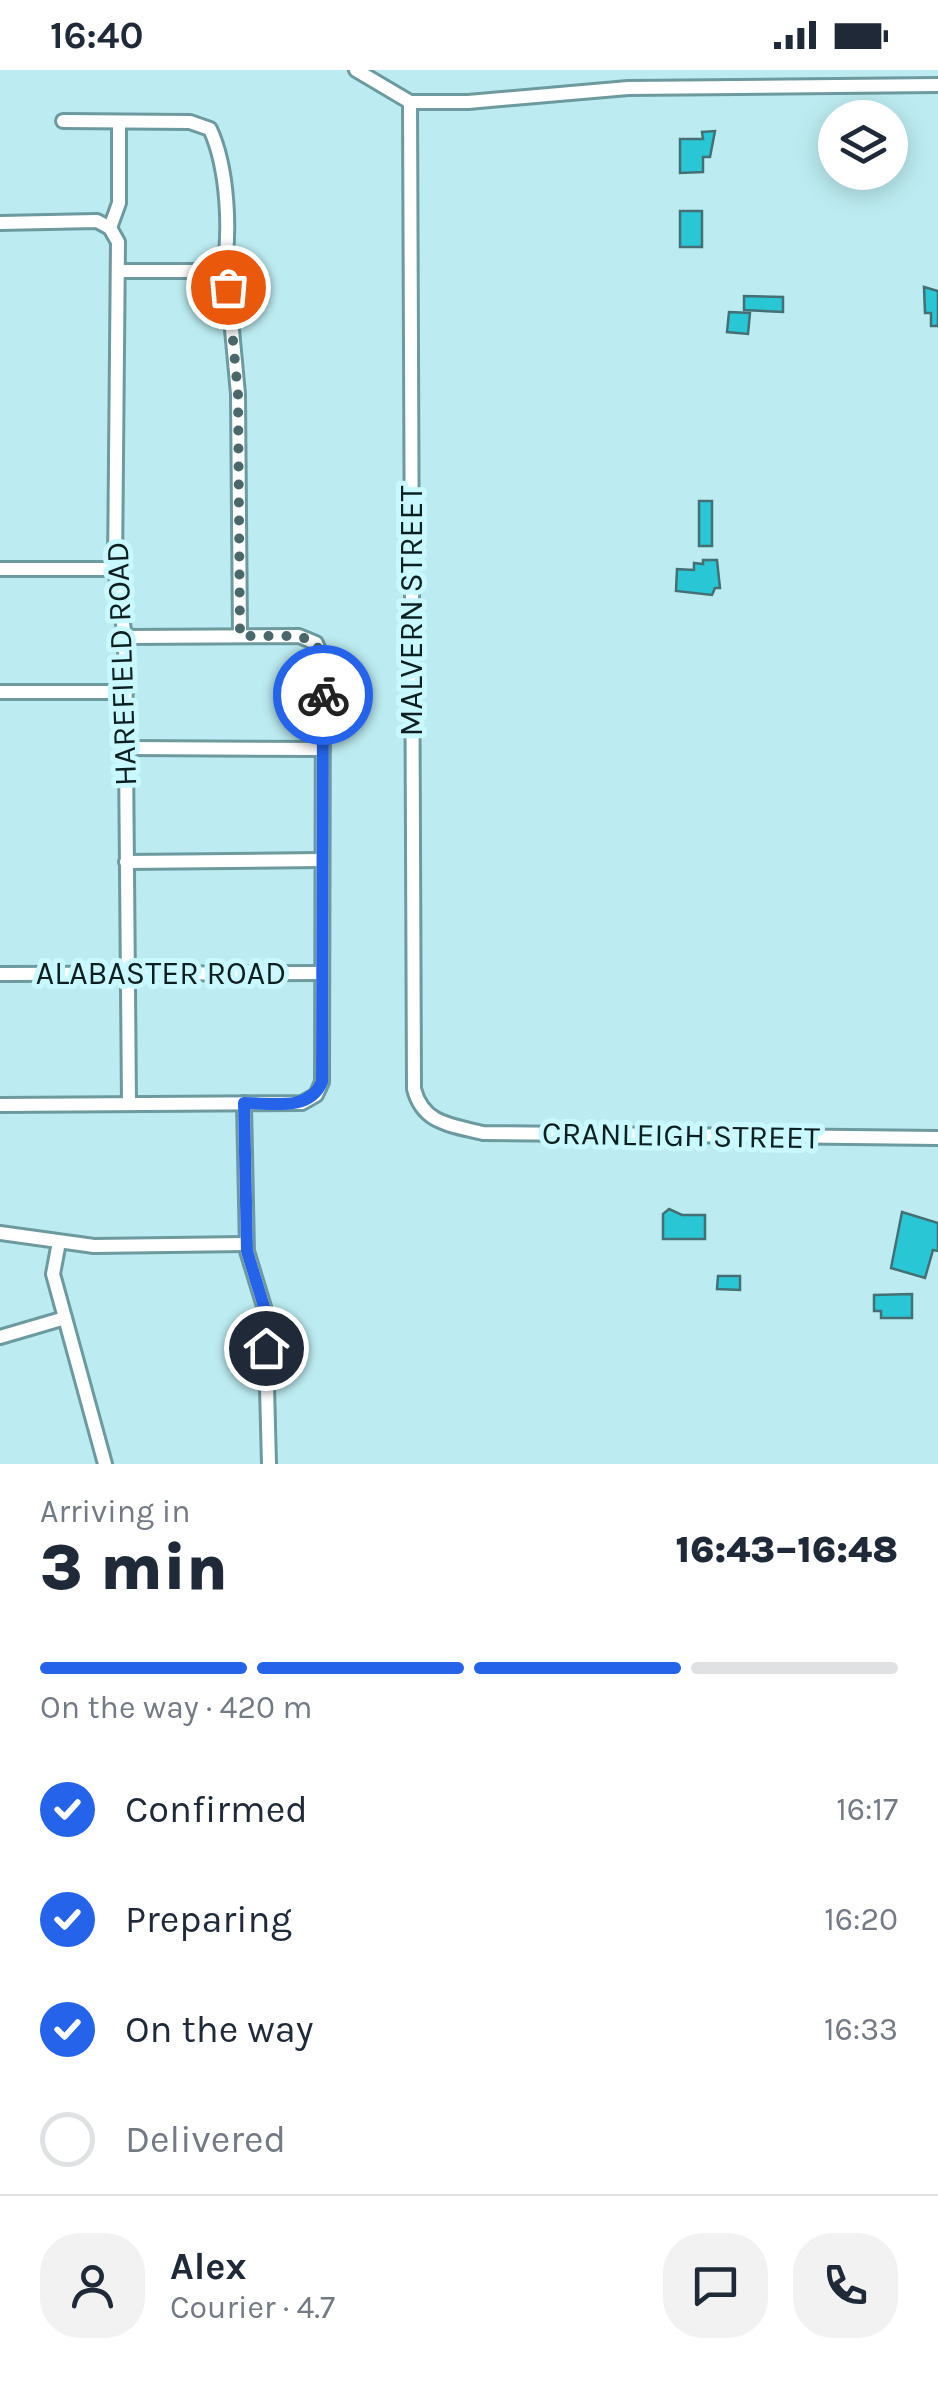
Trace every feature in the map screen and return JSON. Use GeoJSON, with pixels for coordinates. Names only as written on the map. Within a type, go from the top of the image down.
{"type":"FeatureCollection","features":[{"type":"Feature","properties":{"kind":"street"},"geometry":{"type":"LineString","coordinates":[[356,70],[410,102],[468,102],[628,88],[938,85]]}},
{"type":"Feature","properties":{"kind":"street","name":"MALVERN STREET"},"geometry":{"type":"LineString","coordinates":[[410,102],[414,1089],[419,1109],[427,1115]]}},
{"type":"Feature","properties":{"kind":"street"},"geometry":{"type":"LineString","coordinates":[[63,122],[190,122],[210,129],[219,148],[227,255],[224,275],[238,394],[240,636]]}},
{"type":"Feature","properties":{"kind":"street"},"geometry":{"type":"LineString","coordinates":[[0,223],[96,222],[110,228],[119,203],[119,122]]}},
{"type":"Feature","properties":{"kind":"street","name":"HAREFIELD ROAD"},"geometry":{"type":"LineString","coordinates":[[110,228],[118,242],[116,569],[126,637],[128,1103]]}},
{"type":"Feature","properties":{"kind":"street"},"geometry":{"type":"LineString","coordinates":[[118,271],[211,271],[224,275]]}},
{"type":"Feature","properties":{"kind":"street"},"geometry":{"type":"LineString","coordinates":[[0,568],[116,569]]}},
{"type":"Feature","properties":{"kind":"street"},"geometry":{"type":"LineString","coordinates":[[0,1104],[302,1103],[316,1096],[322,1082],[323,661],[316,643],[299,636],[126,637]]}},
{"type":"Feature","properties":{"kind":"street"},"geometry":{"type":"LineString","coordinates":[[0,692],[126,692]]}},
{"type":"Feature","properties":{"kind":"street"},"geometry":{"type":"LineString","coordinates":[[126,748],[323,749]]}},
{"type":"Feature","properties":{"kind":"street"},"geometry":{"type":"LineString","coordinates":[[126,862],[321,860]]}},
{"type":"Feature","properties":{"kind":"street","name":"ALABASTER ROAD"},"geometry":{"type":"LineString","coordinates":[[0,974],[322,972]]}},
{"type":"Feature","properties":{"kind":"street"},"geometry":{"type":"LineString","coordinates":[[244,1103],[246,1244],[265,1310],[268,1464]]}},
{"type":"Feature","properties":{"kind":"street","name":"CRANLEIGH STREET"},"geometry":{"type":"LineString","coordinates":[[427,1115],[436,1122],[483,1133],[938,1138]]}},
{"type":"Feature","properties":{"kind":"street"},"geometry":{"type":"LineString","coordinates":[[0,1233],[94,1246],[246,1244]]}},
{"type":"Feature","properties":{"kind":"street"},"geometry":{"type":"LineString","coordinates":[[58,1242],[53,1274],[104,1464]]}},
{"type":"Feature","properties":{"kind":"street"},"geometry":{"type":"LineString","coordinates":[[0,1337],[65,1318]]}},
{"type":"Feature","properties":{"kind":"building"},"geometry":{"type":"Polygon","coordinates":[[[715,131],[710,157],[703,157],[703,172],[680,173],[680,139],[703,139],[702,132],[715,131]]]}},
{"type":"Feature","properties":{"kind":"building"},"geometry":{"type":"Polygon","coordinates":[[[680,211],[702,211],[702,247],[680,247],[680,211]]]}},
{"type":"Feature","properties":{"kind":"building"},"geometry":{"type":"Polygon","coordinates":[[[924,287],[938,291],[938,326],[931,326],[931,313],[925,313],[924,287]]]}},
{"type":"Feature","properties":{"kind":"building"},"geometry":{"type":"Polygon","coordinates":[[[744,296],[783,297],[783,312],[744,310],[744,296]]]}},
{"type":"Feature","properties":{"kind":"building"},"geometry":{"type":"Polygon","coordinates":[[[729,312],[750,313],[748,334],[727,332],[729,312]]]}},
{"type":"Feature","properties":{"kind":"building"},"geometry":{"type":"Polygon","coordinates":[[[699,501],[712,501],[712,546],[699,546],[699,501]]]}},
{"type":"Feature","properties":{"kind":"building"},"geometry":{"type":"Polygon","coordinates":[[[703,560],[717,560],[720,588],[715,588],[712,595],[676,591],[677,569],[694,570],[694,563],[703,564],[703,560]]]}},
{"type":"Feature","properties":{"kind":"building"},"geometry":{"type":"Polygon","coordinates":[[[669,1209],[682,1215],[705,1215],[705,1239],[663,1239],[663,1214],[669,1209]]]}},
{"type":"Feature","properties":{"kind":"building"},"geometry":{"type":"Polygon","coordinates":[[[902,1212],[938,1223],[938,1251],[933,1250],[925,1278],[891,1268],[902,1212]]]}},
{"type":"Feature","properties":{"kind":"building"},"geometry":{"type":"Polygon","coordinates":[[[718,1276],[740,1276],[740,1290],[717,1289],[718,1276]]]}},
{"type":"Feature","properties":{"kind":"building"},"geometry":{"type":"Polygon","coordinates":[[[912,1294],[912,1318],[881,1318],[881,1311],[874,1311],[874,1295],[912,1294]]]}},
{"type":"Feature","properties":{"kind":"way so far"},"geometry":{"type":"LineString","coordinates":[[228,287],[238,394],[240,636],[299,636],[316,643],[323,661],[323,695]]}},
{"type":"Feature","properties":{"kind":"route"},"geometry":{"type":"LineString","coordinates":[[266,1348],[265,1310],[245,1231],[244,1103],[302,1103],[316,1096],[322,1082],[323,695]]}}]}
